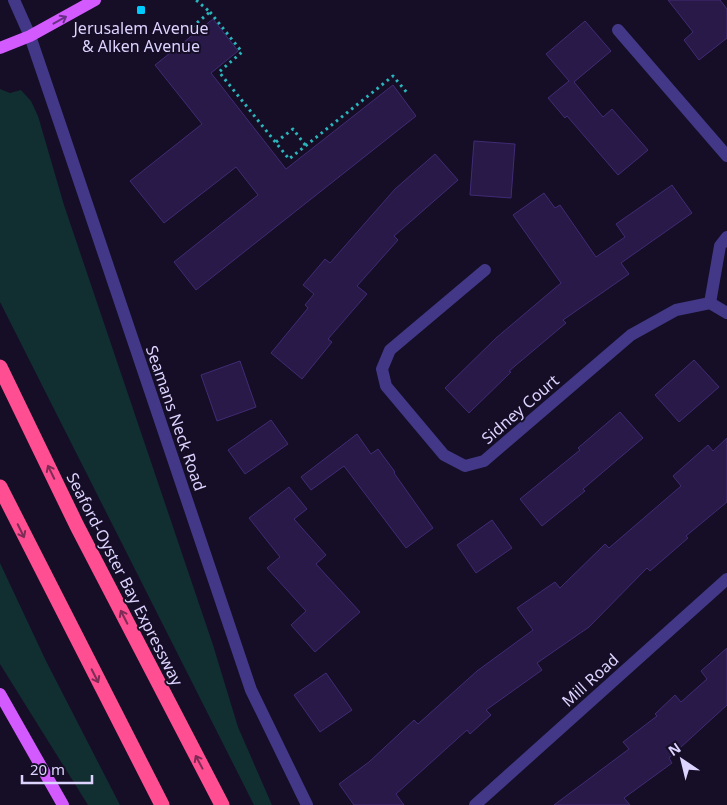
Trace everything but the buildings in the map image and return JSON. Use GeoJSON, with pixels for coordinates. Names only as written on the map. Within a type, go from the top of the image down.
{"type":"FeatureCollection","features":[{"type":"Feature","properties":{"kind":"highway","name":"Seaford-Oyster Bay Expressway"},"geometry":{"type":"LineString","coordinates":[[0,367],[77,526],[222,805]]}},
{"type":"Feature","properties":{"kind":"highway"},"geometry":{"type":"LineString","coordinates":[[0,488],[162,805]]}},
{"type":"Feature","properties":{"kind":"main road"},"geometry":{"type":"LineString","coordinates":[[0,48],[30,36],[96,0]]}},
{"type":"Feature","properties":{"kind":"main road"},"geometry":{"type":"LineString","coordinates":[[0,694],[63,805]]}},
{"type":"Feature","properties":{"kind":"street","name":"Seamans Neck Road"},"geometry":{"type":"LineString","coordinates":[[14,0],[30,36],[251,690],[307,805]]}},
{"type":"Feature","properties":{"kind":"street"},"geometry":{"type":"LineString","coordinates":[[618,30],[727,156]]}},
{"type":"Feature","properties":{"kind":"street"},"geometry":{"type":"LineString","coordinates":[[727,236],[720,246],[710,303],[727,312]]}},
{"type":"Feature","properties":{"kind":"street","name":"Sidney Court"},"geometry":{"type":"LineString","coordinates":[[485,270],[390,350],[382,368],[386,386],[444,455],[465,466],[484,460],[631,335],[676,310],[710,303]]}},
{"type":"Feature","properties":{"kind":"street","name":"Mill Road"},"geometry":{"type":"LineString","coordinates":[[475,805],[727,579]]}},
{"type":"Feature","properties":{"kind":"path"},"geometry":{"type":"LineString","coordinates":[[196,0],[210,12],[242,52],[219,72],[289,159],[393,76],[408,94]]}},
{"type":"Feature","properties":{"kind":"path"},"geometry":{"type":"LineString","coordinates":[[187,31],[210,12]]}},
{"type":"Feature","properties":{"kind":"path"},"geometry":{"type":"LineString","coordinates":[[276,142],[294,129],[306,146]]}},
{"type":"Feature","properties":{"kind":"green space"},"geometry":{"type":"Polygon","coordinates":[[[0,89],[10,93],[21,90],[31,101],[38,116],[64,205],[213,645],[238,727],[272,805],[254,805],[0,302],[0,89]]]}},
{"type":"Feature","properties":{"kind":"green space"},"geometry":{"type":"Polygon","coordinates":[[[0,563],[46,661],[120,805],[88,805],[0,664],[0,563]]]}},
{"type":"Feature","properties":{"kind":"place","name":"Jerusalem Avenue & Alken Avenue"},"geometry":{"type":"Point","coordinates":[141,10]}}]}
